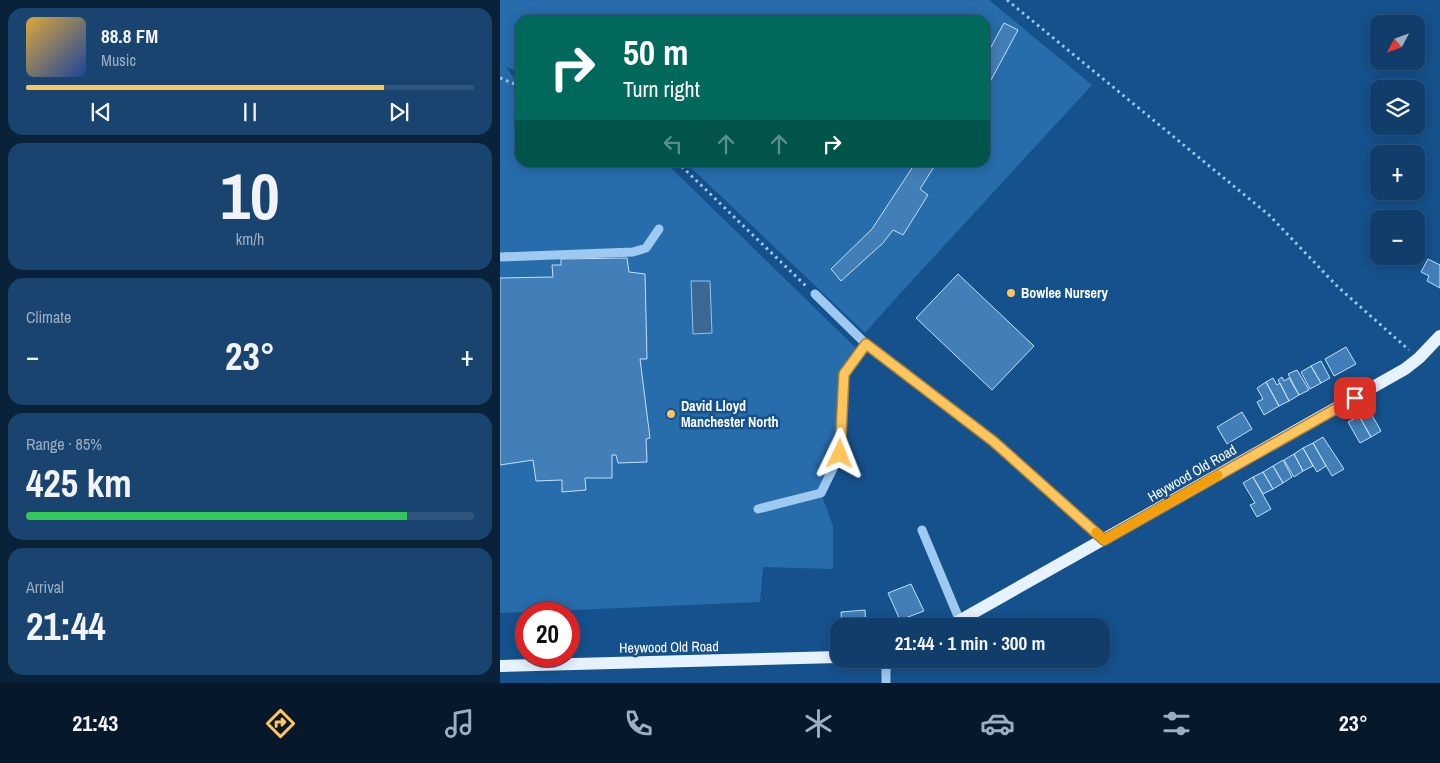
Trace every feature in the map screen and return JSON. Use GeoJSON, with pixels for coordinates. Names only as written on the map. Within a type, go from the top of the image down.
{"type":"FeatureCollection","features":[{"type":"Feature","properties":{"kind":"main road","name":"Heywood Old Road"},"geometry":{"type":"LineString","coordinates":[[966,618],[1405,369],[1438,341]]}},
{"type":"Feature","properties":{"kind":"main road","name":"Heywood Old Road"},"geometry":{"type":"LineString","coordinates":[[500,666],[830,657]]}},
{"type":"Feature","properties":{"kind":"street"},"geometry":{"type":"LineString","coordinates":[[500,258],[633,252],[646,248],[659,229]]}},
{"type":"Feature","properties":{"kind":"street"},"geometry":{"type":"LineString","coordinates":[[815,294],[866,344],[993,441],[1104,540]]}},
{"type":"Feature","properties":{"kind":"street"},"geometry":{"type":"LineString","coordinates":[[758,509],[821,493],[840,454],[844,374],[866,344]]}},
{"type":"Feature","properties":{"kind":"street"},"geometry":{"type":"LineString","coordinates":[[922,530],[953,618]]}},
{"type":"Feature","properties":{"kind":"street"},"geometry":{"type":"LineString","coordinates":[[886,668],[886,683]]}},
{"type":"Feature","properties":{"kind":"path"},"geometry":{"type":"LineString","coordinates":[[1007,0],[1268,215],[1338,287],[1419,358]]}},
{"type":"Feature","properties":{"kind":"path"},"geometry":{"type":"LineString","coordinates":[[500,78],[515,84]]}},
{"type":"Feature","properties":{"kind":"path"},"geometry":{"type":"LineString","coordinates":[[682,167],[815,294]]}},
{"type":"Feature","properties":{"kind":"shaded area","name":"David Lloyd Manchester North"},"geometry":{"type":"Polygon","coordinates":[[[500,0],[989,0],[1092,85],[865,333],[690,167],[990,167],[990,15],[515,15],[515,70],[506,67],[515,80],[515,167],[670,167],[860,352],[844,374],[840,455],[821,493],[833,526],[833,569],[763,567],[760,602],[580,610],[580,602],[515,602],[515,612],[500,613],[500,0]]]}},
{"type":"Feature","properties":{"kind":"shaded area"},"geometry":{"type":"Polygon","coordinates":[[[691,281],[710,281],[712,333],[693,334],[691,281]]]}},
{"type":"Feature","properties":{"kind":"building"},"geometry":{"type":"Polygon","coordinates":[[[1004,23],[1018,30],[990,82],[990,49],[1004,23]]]}},
{"type":"Feature","properties":{"kind":"building"},"geometry":{"type":"Polygon","coordinates":[[[913,167],[934,167],[920,189],[928,195],[903,235],[893,230],[883,243],[841,281],[831,269],[872,229],[913,167]]]}},
{"type":"Feature","properties":{"kind":"building"},"geometry":{"type":"Polygon","coordinates":[[[627,258],[629,272],[645,274],[647,359],[640,359],[650,438],[646,439],[647,462],[618,463],[616,455],[612,455],[612,478],[585,478],[586,490],[562,492],[562,480],[536,481],[533,460],[500,465],[500,278],[553,277],[552,265],[561,265],[561,259],[627,258]]]}},
{"type":"Feature","properties":{"kind":"building"},"geometry":{"type":"Polygon","coordinates":[[[1428,259],[1440,265],[1440,288],[1427,281],[1429,276],[1421,272],[1428,259]]]}},
{"type":"Feature","properties":{"kind":"building"},"geometry":{"type":"Polygon","coordinates":[[[958,274],[1034,346],[992,390],[916,318],[958,274]]]}},
{"type":"Feature","properties":{"kind":"building"},"geometry":{"type":"Polygon","coordinates":[[[1346,347],[1356,364],[1334,376],[1325,359],[1346,347]]]}},
{"type":"Feature","properties":{"kind":"building"},"geometry":{"type":"Polygon","coordinates":[[[1321,361],[1330,378],[1321,383],[1311,366],[1321,361]]]}},
{"type":"Feature","properties":{"kind":"building"},"geometry":{"type":"Polygon","coordinates":[[[1311,366],[1321,383],[1310,389],[1301,372],[1311,366]]]}},
{"type":"Feature","properties":{"kind":"building"},"geometry":{"type":"Polygon","coordinates":[[[1297,370],[1309,390],[1299,395],[1288,374],[1297,370]]]}},
{"type":"Feature","properties":{"kind":"building"},"geometry":{"type":"Polygon","coordinates":[[[1282,377],[1284,381],[1289,378],[1299,395],[1289,401],[1278,380],[1282,377]]]}},
{"type":"Feature","properties":{"kind":"building"},"geometry":{"type":"Polygon","coordinates":[[[1273,378],[1277,385],[1280,383],[1289,401],[1279,406],[1266,382],[1273,378]]]}},
{"type":"Feature","properties":{"kind":"building"},"geometry":{"type":"Polygon","coordinates":[[[1266,382],[1279,406],[1264,415],[1257,402],[1263,399],[1257,388],[1266,382]]]}},
{"type":"Feature","properties":{"kind":"building"},"geometry":{"type":"Polygon","coordinates":[[[1369,410],[1381,431],[1371,437],[1359,416],[1369,410]]]}},
{"type":"Feature","properties":{"kind":"building"},"geometry":{"type":"Polygon","coordinates":[[[1242,412],[1252,429],[1227,444],[1217,427],[1242,412]]]}},
{"type":"Feature","properties":{"kind":"building"},"geometry":{"type":"Polygon","coordinates":[[[1359,416],[1371,437],[1360,443],[1348,422],[1359,416]]]}},
{"type":"Feature","properties":{"kind":"building"},"geometry":{"type":"Polygon","coordinates":[[[1323,437],[1344,469],[1332,476],[1313,443],[1323,437]]]}},
{"type":"Feature","properties":{"kind":"building"},"geometry":{"type":"Polygon","coordinates":[[[1313,443],[1326,466],[1317,472],[1303,448],[1313,443]]]}},
{"type":"Feature","properties":{"kind":"building"},"geometry":{"type":"Polygon","coordinates":[[[1303,448],[1313,466],[1303,471],[1294,454],[1303,448]]]}},
{"type":"Feature","properties":{"kind":"building"},"geometry":{"type":"Polygon","coordinates":[[[1294,454],[1303,471],[1294,477],[1284,460],[1294,454]]]}},
{"type":"Feature","properties":{"kind":"building"},"geometry":{"type":"Polygon","coordinates":[[[1283,460],[1292,477],[1283,483],[1273,466],[1283,460]]]}},
{"type":"Feature","properties":{"kind":"building"},"geometry":{"type":"Polygon","coordinates":[[[1273,466],[1283,483],[1273,489],[1263,472],[1273,466]]]}},
{"type":"Feature","properties":{"kind":"building"},"geometry":{"type":"Polygon","coordinates":[[[1263,472],[1273,489],[1263,494],[1253,477],[1263,472]]]}},
{"type":"Feature","properties":{"kind":"building"},"geometry":{"type":"Polygon","coordinates":[[[1253,477],[1271,509],[1257,517],[1250,505],[1255,503],[1243,483],[1253,477]]]}},
{"type":"Feature","properties":{"kind":"building"},"geometry":{"type":"Polygon","coordinates":[[[911,584],[924,611],[905,618],[899,618],[888,593],[911,584]]]}},
{"type":"Feature","properties":{"kind":"building"},"geometry":{"type":"Polygon","coordinates":[[[865,610],[866,618],[841,618],[841,612],[865,610]]]}},
{"type":"Feature","properties":{"kind":"slow traffic"},"geometry":{"type":"LineString","coordinates":[[1096,532],[1104,540],[1218,475]]}},
{"type":"Feature","properties":{"kind":"place","name":"Bowlee Nursery"},"geometry":{"type":"Point","coordinates":[1011,293]}},
{"type":"Feature","properties":{"kind":"place","name":"David Lloyd Manchester North"},"geometry":{"type":"Point","coordinates":[671,414]}},
{"type":"Feature","properties":{"kind":"route"},"geometry":{"type":"LineString","coordinates":[[840,454],[844,374],[866,344],[993,441],[1104,540],[1355,398]]}}]}
